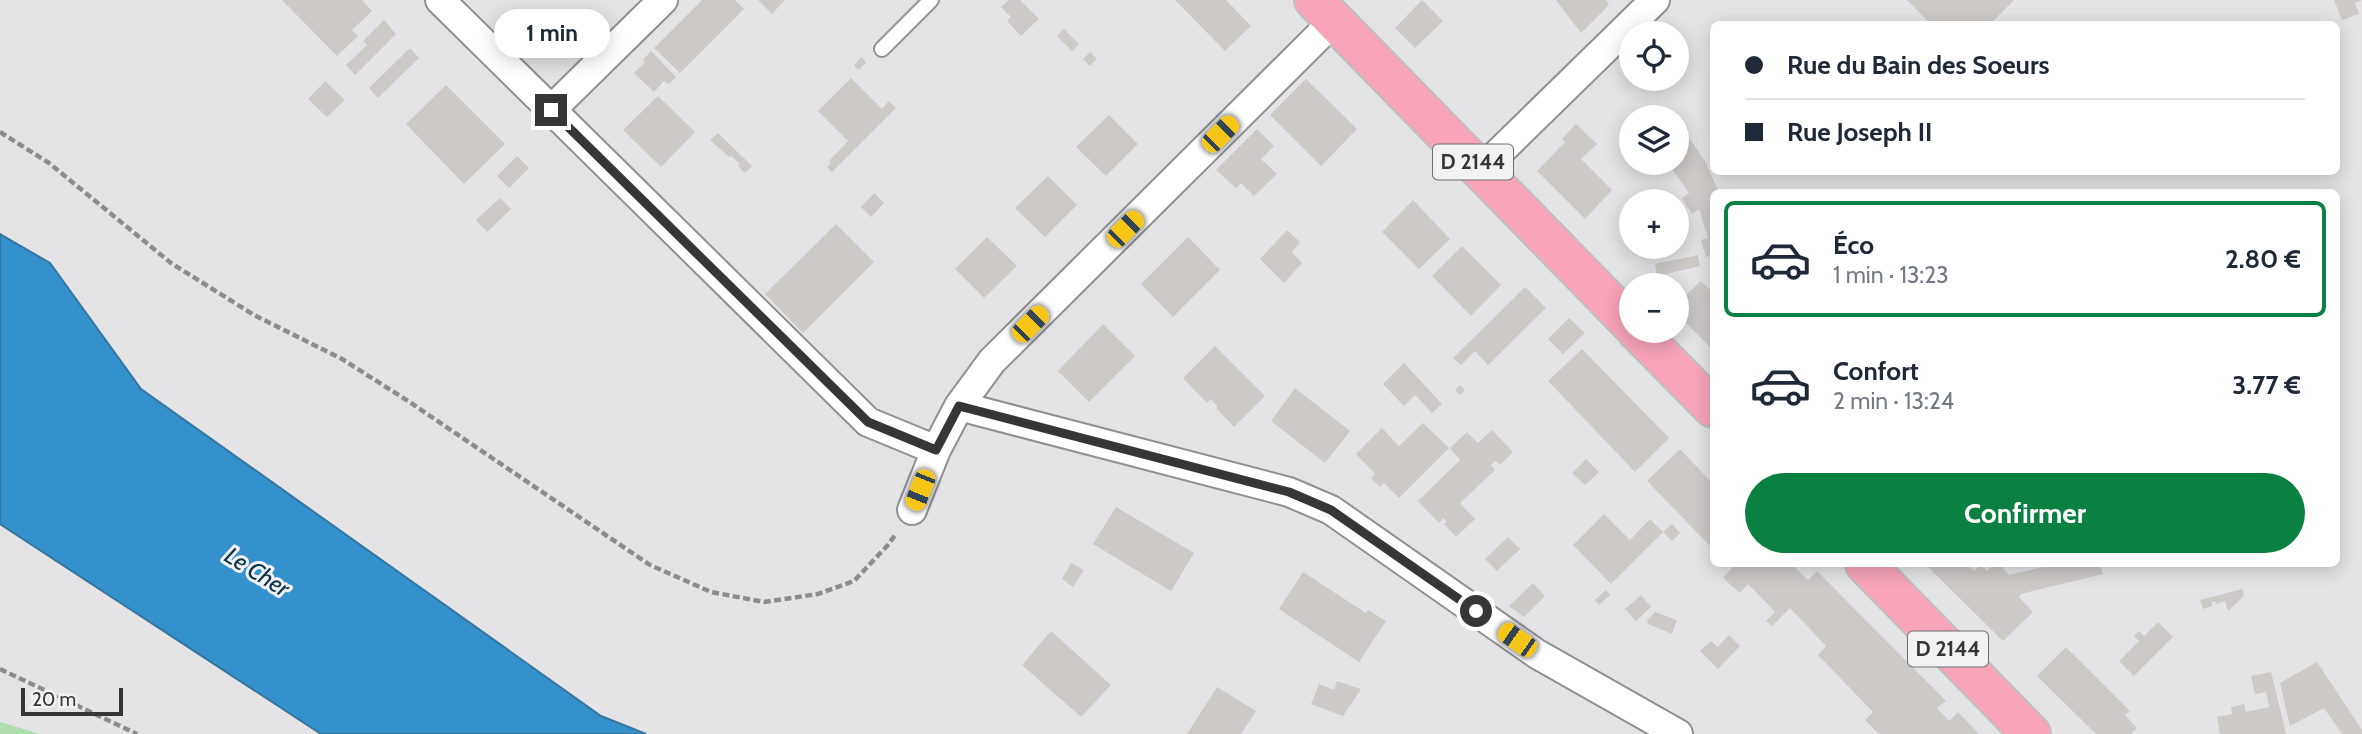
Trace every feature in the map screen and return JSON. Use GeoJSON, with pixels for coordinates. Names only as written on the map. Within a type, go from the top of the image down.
{"type":"FeatureCollection","features":[{"type":"Feature","properties":{"kind":"main road","name":"D 2144"},"geometry":{"type":"LineString","coordinates":[[1324,10],[1619,312]]}},
{"type":"Feature","properties":{"kind":"main road"},"geometry":{"type":"LineString","coordinates":[[1649,343],[1710,405]]}},
{"type":"Feature","properties":{"kind":"main road","name":"D 2144"},"geometry":{"type":"LineString","coordinates":[[1868,567],[2031,734]]}},
{"type":"Feature","properties":{"kind":"street"},"geometry":{"type":"LineString","coordinates":[[440,0],[868,422],[936,450]]}},
{"type":"Feature","properties":{"kind":"street"},"geometry":{"type":"LineString","coordinates":[[551,110],[663,0]]}},
{"type":"Feature","properties":{"kind":"street"},"geometry":{"type":"LineString","coordinates":[[1481,170],[1655,0]]}},
{"type":"Feature","properties":{"kind":"street"},"geometry":{"type":"LineString","coordinates":[[912,510],[936,450],[959,406],[992,361],[1324,10]]}},
{"type":"Feature","properties":{"kind":"street"},"geometry":{"type":"LineString","coordinates":[[959,406],[1289,492],[1331,510],[1537,654],[1678,734]]}},
{"type":"Feature","properties":{"kind":"lane"},"geometry":{"type":"LineString","coordinates":[[882,49],[931,0]]}},
{"type":"Feature","properties":{"kind":"path"},"geometry":{"type":"LineString","coordinates":[[0,132],[49,163],[171,263],[254,315],[342,359],[650,565],[711,592],[764,602],[818,594],[854,581],[887,546],[912,510]]}},
{"type":"Feature","properties":{"kind":"path"},"geometry":{"type":"LineString","coordinates":[[0,669],[136,734]]}},
{"type":"Feature","properties":{"kind":"green space"},"geometry":{"type":"Polygon","coordinates":[[[0,722],[40,734],[0,734],[0,722]]]}},
{"type":"Feature","properties":{"kind":"water","name":"Le Cher"},"geometry":{"type":"Polygon","coordinates":[[[0,234],[50,263],[141,389],[601,716],[646,734],[321,734],[0,524],[0,234]]]}},
{"type":"Feature","properties":{"kind":"building"},"geometry":{"type":"Polygon","coordinates":[[[282,0],[362,0],[372,11],[352,30],[358,36],[337,56],[282,0]]]}},
{"type":"Feature","properties":{"kind":"building"},"geometry":{"type":"Polygon","coordinates":[[[702,0],[735,0],[744,9],[680,73],[654,48],[702,0]]]}},
{"type":"Feature","properties":{"kind":"building"},"geometry":{"type":"Polygon","coordinates":[[[758,0],[785,0],[772,14],[758,0]]]}},
{"type":"Feature","properties":{"kind":"building"},"geometry":{"type":"Polygon","coordinates":[[[1009,0],[1020,0],[1039,19],[1021,36],[1007,21],[1011,17],[1001,7],[1009,0]]]}},
{"type":"Feature","properties":{"kind":"building"},"geometry":{"type":"Polygon","coordinates":[[[1175,0],[1226,0],[1251,26],[1225,51],[1175,0]]]}},
{"type":"Feature","properties":{"kind":"building"},"geometry":{"type":"Polygon","coordinates":[[[1422,0],[1443,21],[1415,48],[1395,28],[1422,0]]]}},
{"type":"Feature","properties":{"kind":"building"},"geometry":{"type":"Polygon","coordinates":[[[1556,0],[1606,0],[1609,5],[1581,33],[1556,0]]]}},
{"type":"Feature","properties":{"kind":"building"},"geometry":{"type":"Polygon","coordinates":[[[1907,0],[2014,0],[1993,21],[1928,21],[1907,0]]]}},
{"type":"Feature","properties":{"kind":"building"},"geometry":{"type":"Polygon","coordinates":[[[2334,0],[2362,0],[2355,3],[2359,14],[2342,20],[2334,0]]]}},
{"type":"Feature","properties":{"kind":"building"},"geometry":{"type":"Polygon","coordinates":[[[384,20],[396,34],[355,75],[346,65],[367,45],[363,41],[384,20]]]}},
{"type":"Feature","properties":{"kind":"building"},"geometry":{"type":"Polygon","coordinates":[[[1064,29],[1079,44],[1072,51],[1057,36],[1064,29]]]}},
{"type":"Feature","properties":{"kind":"building"},"geometry":{"type":"Polygon","coordinates":[[[410,48],[419,58],[378,98],[369,88],[410,48]]]}},
{"type":"Feature","properties":{"kind":"building"},"geometry":{"type":"Polygon","coordinates":[[[651,51],[676,77],[669,84],[664,81],[654,92],[634,73],[651,51]]]}},
{"type":"Feature","properties":{"kind":"building"},"geometry":{"type":"Polygon","coordinates":[[[1090,52],[1097,59],[1090,66],[1083,59],[1090,52]]]}},
{"type":"Feature","properties":{"kind":"building"},"geometry":{"type":"Polygon","coordinates":[[[862,57],[866,63],[858,70],[854,65],[862,57]]]}},
{"type":"Feature","properties":{"kind":"building"},"geometry":{"type":"Polygon","coordinates":[[[851,78],[882,109],[889,101],[896,108],[832,172],[827,167],[831,163],[829,161],[848,141],[818,111],[851,78]]]}},
{"type":"Feature","properties":{"kind":"building"},"geometry":{"type":"Polygon","coordinates":[[[1306,79],[1357,129],[1321,166],[1270,115],[1306,79]]]}},
{"type":"Feature","properties":{"kind":"building"},"geometry":{"type":"Polygon","coordinates":[[[325,81],[345,100],[327,117],[308,99],[325,81]]]}},
{"type":"Feature","properties":{"kind":"building"},"geometry":{"type":"Polygon","coordinates":[[[446,85],[505,144],[464,184],[406,124],[446,85]]]}},
{"type":"Feature","properties":{"kind":"building"},"geometry":{"type":"Polygon","coordinates":[[[658,96],[695,132],[661,167],[623,130],[658,96]]]}},
{"type":"Feature","properties":{"kind":"building"},"geometry":{"type":"Polygon","coordinates":[[[1109,115],[1138,144],[1106,176],[1076,147],[1109,115]]]}},
{"type":"Feature","properties":{"kind":"building"},"geometry":{"type":"Polygon","coordinates":[[[1576,124],[1597,144],[1581,159],[1612,190],[1585,219],[1537,171],[1565,142],[1562,139],[1576,124]]]}},
{"type":"Feature","properties":{"kind":"building"},"geometry":{"type":"Polygon","coordinates":[[[1257,129],[1274,146],[1261,159],[1277,174],[1254,196],[1241,183],[1236,188],[1216,170],[1257,129]]]}},
{"type":"Feature","properties":{"kind":"building"},"geometry":{"type":"Polygon","coordinates":[[[718,133],[752,166],[745,173],[738,166],[740,164],[710,140],[718,133]]]}},
{"type":"Feature","properties":{"kind":"building"},"geometry":{"type":"Polygon","coordinates":[[[1689,138],[1705,161],[1718,189],[1710,189],[1710,256],[1706,257],[1701,240],[1708,238],[1699,209],[1692,214],[1689,209],[1689,189],[1676,175],[1689,175],[1689,138]]]}},
{"type":"Feature","properties":{"kind":"building"},"geometry":{"type":"Polygon","coordinates":[[[517,156],[529,168],[509,188],[497,176],[517,156]]]}},
{"type":"Feature","properties":{"kind":"building"},"geometry":{"type":"Polygon","coordinates":[[[1048,176],[1077,205],[1045,237],[1015,208],[1048,176]]]}},
{"type":"Feature","properties":{"kind":"building"},"geometry":{"type":"Polygon","coordinates":[[[874,193],[884,203],[871,217],[861,207],[874,193]]]}},
{"type":"Feature","properties":{"kind":"building"},"geometry":{"type":"Polygon","coordinates":[[[500,198],[511,209],[487,232],[476,220],[500,198]]]}},
{"type":"Feature","properties":{"kind":"building"},"geometry":{"type":"Polygon","coordinates":[[[1413,200],[1450,239],[1419,269],[1382,232],[1413,200]]]}},
{"type":"Feature","properties":{"kind":"building"},"geometry":{"type":"Polygon","coordinates":[[[836,224],[874,262],[803,333],[765,294],[836,224]]]}},
{"type":"Feature","properties":{"kind":"building"},"geometry":{"type":"Polygon","coordinates":[[[1287,230],[1300,242],[1292,252],[1302,263],[1284,283],[1260,259],[1287,230]]]}},
{"type":"Feature","properties":{"kind":"building"},"geometry":{"type":"Polygon","coordinates":[[[987,237],[1017,266],[984,298],[955,269],[987,237]]]}},
{"type":"Feature","properties":{"kind":"building"},"geometry":{"type":"Polygon","coordinates":[[[1188,237],[1220,270],[1173,317],[1141,284],[1188,237]]]}},
{"type":"Feature","properties":{"kind":"building"},"geometry":{"type":"Polygon","coordinates":[[[1462,246],[1501,285],[1471,316],[1432,276],[1462,246]]]}},
{"type":"Feature","properties":{"kind":"building"},"geometry":{"type":"Polygon","coordinates":[[[1698,255],[1700,266],[1670,273],[1656,273],[1655,264],[1698,255]]]}},
{"type":"Feature","properties":{"kind":"building"},"geometry":{"type":"Polygon","coordinates":[[[1701,281],[1710,290],[1710,347],[1689,326],[1689,292],[1701,281]]]}},
{"type":"Feature","properties":{"kind":"building"},"geometry":{"type":"Polygon","coordinates":[[[1525,287],[1546,308],[1488,365],[1475,351],[1461,365],[1453,358],[1525,287]]]}},
{"type":"Feature","properties":{"kind":"building"},"geometry":{"type":"Polygon","coordinates":[[[1569,318],[1585,333],[1563,354],[1548,339],[1569,318]]]}},
{"type":"Feature","properties":{"kind":"building"},"geometry":{"type":"Polygon","coordinates":[[[1103,324],[1135,356],[1089,402],[1058,371],[1103,324]]]}},
{"type":"Feature","properties":{"kind":"building"},"geometry":{"type":"Polygon","coordinates":[[[1215,346],[1265,396],[1234,427],[1211,399],[1207,403],[1183,378],[1215,346]]]}},
{"type":"Feature","properties":{"kind":"building"},"geometry":{"type":"Polygon","coordinates":[[[1582,349],[1669,438],[1635,472],[1548,381],[1582,349]]]}},
{"type":"Feature","properties":{"kind":"building"},"geometry":{"type":"Polygon","coordinates":[[[1404,363],[1442,404],[1432,413],[1415,395],[1404,406],[1383,384],[1404,363]]]}},
{"type":"Feature","properties":{"kind":"building"},"geometry":{"type":"Polygon","coordinates":[[[1460,385],[1465,390],[1460,395],[1455,390],[1460,385]]]}},
{"type":"Feature","properties":{"kind":"building"},"geometry":{"type":"Polygon","coordinates":[[[1295,388],[1350,431],[1325,463],[1271,421],[1295,388]]]}},
{"type":"Feature","properties":{"kind":"building"},"geometry":{"type":"Polygon","coordinates":[[[1423,423],[1449,448],[1399,498],[1384,483],[1380,487],[1371,478],[1375,474],[1356,454],[1382,428],[1399,446],[1423,423]]]}},
{"type":"Feature","properties":{"kind":"building"},"geometry":{"type":"Polygon","coordinates":[[[1492,430],[1513,452],[1500,465],[1495,461],[1491,465],[1495,470],[1460,503],[1475,519],[1456,537],[1444,524],[1447,522],[1443,518],[1439,523],[1418,501],[1460,460],[1450,448],[1467,432],[1478,443],[1492,430]]]}},
{"type":"Feature","properties":{"kind":"building"},"geometry":{"type":"Polygon","coordinates":[[[1680,449],[1710,481],[1710,546],[1647,481],[1680,449]]]}},
{"type":"Feature","properties":{"kind":"building"},"geometry":{"type":"Polygon","coordinates":[[[1586,459],[1599,472],[1585,485],[1572,473],[1586,459]]]}},
{"type":"Feature","properties":{"kind":"building"},"geometry":{"type":"Polygon","coordinates":[[[1116,507],[1194,553],[1171,591],[1093,544],[1116,507]]]}},
{"type":"Feature","properties":{"kind":"building"},"geometry":{"type":"Polygon","coordinates":[[[1604,514],[1630,540],[1650,519],[1663,532],[1611,584],[1573,545],[1604,514]]]}},
{"type":"Feature","properties":{"kind":"building"},"geometry":{"type":"Polygon","coordinates":[[[1672,524],[1680,533],[1672,541],[1663,532],[1672,524]]]}},
{"type":"Feature","properties":{"kind":"building"},"geometry":{"type":"Polygon","coordinates":[[[1508,537],[1520,549],[1497,571],[1485,559],[1508,537]]]}},
{"type":"Feature","properties":{"kind":"building"},"geometry":{"type":"Polygon","coordinates":[[[1071,563],[1084,570],[1073,587],[1062,579],[1071,563]]]}},
{"type":"Feature","properties":{"kind":"building"},"geometry":{"type":"Polygon","coordinates":[[[1794,567],[1808,580],[1817,571],[1946,701],[1937,708],[1949,721],[1958,712],[1979,734],[1879,734],[1865,720],[1873,712],[1818,655],[1826,646],[1790,608],[1772,626],[1766,621],[1775,612],[1748,584],[1740,593],[1723,578],[1732,568],[1794,567]]]}},
{"type":"Feature","properties":{"kind":"building"},"geometry":{"type":"Polygon","coordinates":[[[1928,567],[1969,567],[1974,571],[1983,567],[1987,571],[1991,567],[2002,567],[2009,575],[2043,567],[2101,567],[2103,574],[2021,594],[2019,597],[2033,612],[2003,641],[1928,567]]]}},
{"type":"Feature","properties":{"kind":"building"},"geometry":{"type":"Polygon","coordinates":[[[1303,572],[1366,613],[1368,610],[1386,621],[1359,662],[1279,609],[1303,572]]]}},
{"type":"Feature","properties":{"kind":"building"},"geometry":{"type":"Polygon","coordinates":[[[1533,583],[1545,596],[1524,617],[1509,606],[1533,583]]]}},
{"type":"Feature","properties":{"kind":"building"},"geometry":{"type":"Polygon","coordinates":[[[2242,589],[2244,596],[2228,611],[2225,601],[2216,604],[2215,601],[2212,602],[2212,606],[2203,609],[2200,600],[2242,589]]]}},
{"type":"Feature","properties":{"kind":"building"},"geometry":{"type":"Polygon","coordinates":[[[1606,590],[1610,595],[1599,605],[1595,600],[1606,590]]]}},
{"type":"Feature","properties":{"kind":"building"},"geometry":{"type":"Polygon","coordinates":[[[1641,595],[1651,607],[1636,621],[1625,609],[1641,595]]]}},
{"type":"Feature","properties":{"kind":"building"},"geometry":{"type":"Polygon","coordinates":[[[1655,612],[1677,620],[1672,634],[1648,624],[1647,620],[1655,612]]]}},
{"type":"Feature","properties":{"kind":"building"},"geometry":{"type":"Polygon","coordinates":[[[2158,622],[2173,637],[2134,676],[2119,661],[2139,641],[2134,636],[2139,631],[2144,636],[2158,622]]]}},
{"type":"Feature","properties":{"kind":"building"},"geometry":{"type":"Polygon","coordinates":[[[1051,631],[1111,685],[1081,717],[1022,665],[1051,631]]]}},
{"type":"Feature","properties":{"kind":"building"},"geometry":{"type":"Polygon","coordinates":[[[1729,635],[1740,646],[1718,669],[1700,651],[1711,641],[1718,647],[1729,635]]]}},
{"type":"Feature","properties":{"kind":"building"},"geometry":{"type":"Polygon","coordinates":[[[2066,647],[2130,711],[2125,715],[2137,728],[2131,734],[2096,734],[2037,676],[2066,647]]]}},
{"type":"Feature","properties":{"kind":"building"},"geometry":{"type":"Polygon","coordinates":[[[2317,662],[2362,730],[2362,734],[2342,734],[2324,708],[2290,726],[2280,683],[2317,662]]]}},
{"type":"Feature","properties":{"kind":"building"},"geometry":{"type":"Polygon","coordinates":[[[2271,672],[2286,734],[2220,734],[2217,717],[2232,714],[2231,707],[2244,704],[2246,712],[2269,707],[2266,692],[2255,694],[2251,676],[2271,672]]]}},
{"type":"Feature","properties":{"kind":"building"},"geometry":{"type":"Polygon","coordinates":[[[1337,681],[1361,689],[1343,716],[1311,704],[1319,684],[1334,690],[1337,681]]]}},
{"type":"Feature","properties":{"kind":"building"},"geometry":{"type":"Polygon","coordinates":[[[1217,687],[1256,711],[1241,734],[1187,734],[1217,687]]]}},
{"type":"Feature","properties":{"kind":"route"},"geometry":{"type":"LineString","coordinates":[[551,110],[868,422],[936,450],[959,406],[1289,492],[1331,510],[1476,611]]}}]}
